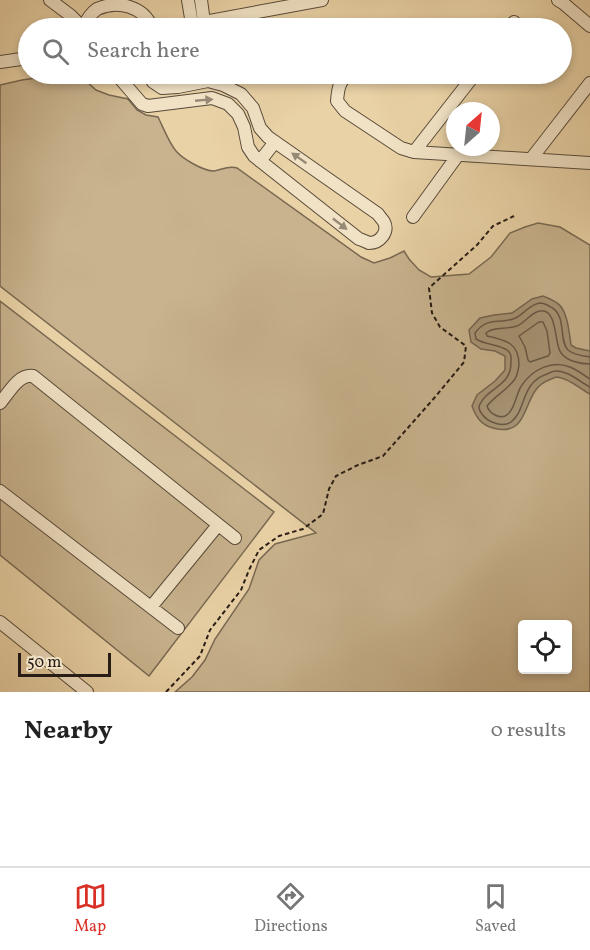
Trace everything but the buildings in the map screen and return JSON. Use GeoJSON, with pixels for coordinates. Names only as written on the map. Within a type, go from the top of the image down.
{"type":"FeatureCollection","features":[{"type":"Feature","properties":{"kind":"street"},"geometry":{"type":"LineString","coordinates":[[50,0],[73,18]]}},
{"type":"Feature","properties":{"kind":"street"},"geometry":{"type":"LineString","coordinates":[[188,0],[196,18]]}},
{"type":"Feature","properties":{"kind":"street"},"geometry":{"type":"LineString","coordinates":[[199,18],[201,0]]}},
{"type":"Feature","properties":{"kind":"street"},"geometry":{"type":"LineString","coordinates":[[225,18],[322,0]]}},
{"type":"Feature","properties":{"kind":"street"},"geometry":{"type":"LineString","coordinates":[[558,0],[590,26]]}},
{"type":"Feature","properties":{"kind":"street"},"geometry":{"type":"LineString","coordinates":[[88,18],[103,2],[131,5],[142,11],[147,18]]}},
{"type":"Feature","properties":{"kind":"street"},"geometry":{"type":"LineString","coordinates":[[0,62],[18,59]]}},
{"type":"Feature","properties":{"kind":"street"},"geometry":{"type":"LineString","coordinates":[[531,159],[590,83]]}},
{"type":"Feature","properties":{"kind":"street"},"geometry":{"type":"LineString","coordinates":[[126,84],[142,104],[148,106],[212,98],[228,105],[238,114],[248,147],[260,161],[359,239],[369,243],[378,241],[384,235],[386,228],[384,221],[378,214],[268,137],[260,128],[253,108],[241,94],[219,84]]}},
{"type":"Feature","properties":{"kind":"street"},"geometry":{"type":"LineString","coordinates":[[156,84],[162,88],[193,84]]}},
{"type":"Feature","properties":{"kind":"street"},"geometry":{"type":"LineString","coordinates":[[340,84],[337,101],[345,111],[401,148],[414,152],[446,154]]}},
{"type":"Feature","properties":{"kind":"street"},"geometry":{"type":"LineString","coordinates":[[414,152],[467,84]]}},
{"type":"Feature","properties":{"kind":"street"},"geometry":{"type":"LineString","coordinates":[[178,87],[183,102]]}},
{"type":"Feature","properties":{"kind":"street"},"geometry":{"type":"LineString","coordinates":[[260,161],[275,142]]}},
{"type":"Feature","properties":{"kind":"street"},"geometry":{"type":"LineString","coordinates":[[413,217],[457,156]]}},
{"type":"Feature","properties":{"kind":"street"},"geometry":{"type":"LineString","coordinates":[[476,156],[590,163]]}},
{"type":"Feature","properties":{"kind":"street"},"geometry":{"type":"LineString","coordinates":[[0,403],[20,379],[26,375],[33,376],[235,538]]}},
{"type":"Feature","properties":{"kind":"street"},"geometry":{"type":"LineString","coordinates":[[0,490],[178,628]]}},
{"type":"Feature","properties":{"kind":"street"},"geometry":{"type":"LineString","coordinates":[[151,607],[218,525]]}},
{"type":"Feature","properties":{"kind":"street"},"geometry":{"type":"LineString","coordinates":[[0,622],[87,692]]}},
{"type":"Feature","properties":{"kind":"path"},"geometry":{"type":"LineString","coordinates":[[166,692],[200,656],[210,630],[242,590],[249,570],[260,550],[279,536],[303,529],[323,514],[329,489],[336,476],[383,456],[464,362],[466,346],[440,327],[432,313],[429,288],[493,226],[514,216]]}},
{"type":"Feature","properties":{"kind":"shaded area"},"geometry":{"type":"Polygon","coordinates":[[[18,81],[18,84],[89,84],[96,90],[128,99],[137,110],[146,115],[158,117],[173,148],[188,161],[214,171],[237,168],[361,257],[374,263],[404,251],[419,270],[431,277],[469,274],[491,257],[510,233],[538,223],[560,227],[590,245],[590,692],[175,692],[192,677],[205,660],[215,639],[249,589],[259,560],[275,544],[316,533],[0,286],[0,85],[18,81]]]}},
{"type":"Feature","properties":{"kind":"shaded area"},"geometry":{"type":"Polygon","coordinates":[[[0,301],[274,512],[149,676],[0,555],[0,301]]]}},
{"type":"Feature","properties":{"kind":"water"},"geometry":{"type":"Polygon","coordinates":[[[543,296],[557,303],[564,311],[571,345],[590,351],[590,394],[566,379],[555,377],[540,385],[515,427],[506,430],[489,427],[475,414],[472,406],[477,395],[505,370],[505,356],[495,351],[481,349],[471,342],[469,330],[480,318],[512,313],[532,299],[543,296]]]}}]}
